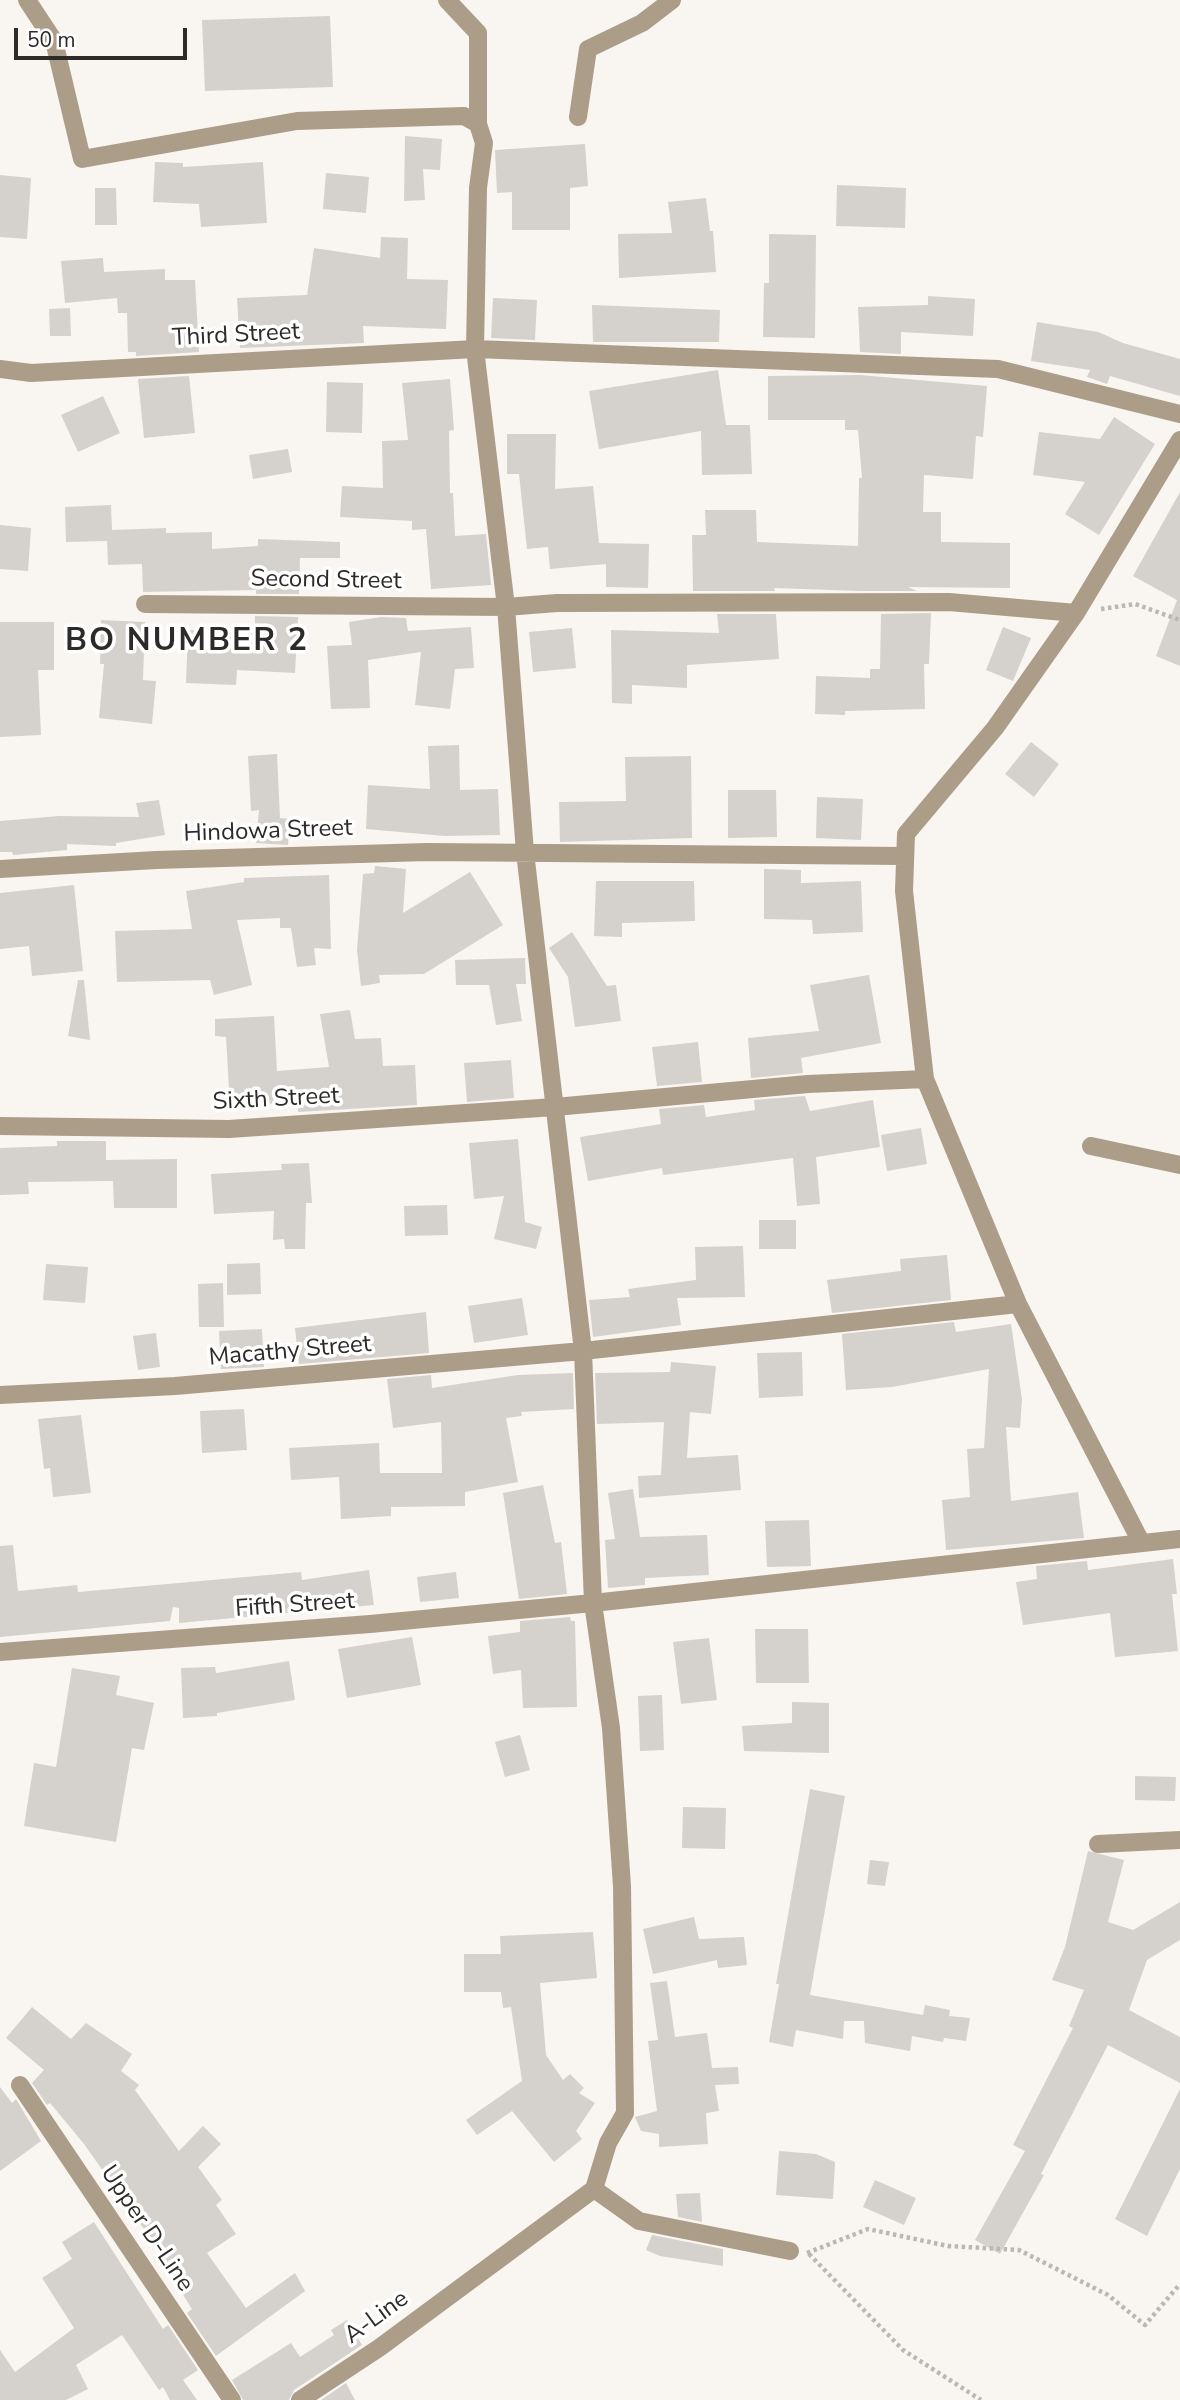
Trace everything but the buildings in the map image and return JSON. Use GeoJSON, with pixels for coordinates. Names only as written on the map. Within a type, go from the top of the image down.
{"type":"FeatureCollection","features":[{"type":"Feature","properties":{"kind":"street"},"geometry":{"type":"LineString","coordinates":[[27,0],[54,41],[82,159],[297,121],[464,116],[478,124]]}},
{"type":"Feature","properties":{"kind":"street"},"geometry":{"type":"LineString","coordinates":[[447,0],[478,33],[478,124],[484,143],[478,188],[475,349],[506,607],[555,1107],[583,1351],[593,1603],[611,1728],[622,1886],[625,2113],[608,2143],[594,2189],[639,2221],[790,2251]]}},
{"type":"Feature","properties":{"kind":"street"},"geometry":{"type":"LineString","coordinates":[[579,117],[588,49],[642,23],[671,0]]}},
{"type":"Feature","properties":{"kind":"street","name":"Third Street"},"geometry":{"type":"LineString","coordinates":[[0,369],[31,373],[245,359],[475,349],[998,369],[1180,414]]}},
{"type":"Feature","properties":{"kind":"street"},"geometry":{"type":"LineString","coordinates":[[1141,1542],[1018,1304],[925,1079],[904,891],[905,856],[906,834],[995,728],[1076,613],[1180,440]]}},
{"type":"Feature","properties":{"kind":"street","name":"Second Street"},"geometry":{"type":"LineString","coordinates":[[145,604],[506,607],[557,603],[740,605],[949,602],[1076,613]]}},
{"type":"Feature","properties":{"kind":"street","name":"Hindowa Street"},"geometry":{"type":"LineString","coordinates":[[0,869],[156,860],[531,852],[905,856]]}},
{"type":"Feature","properties":{"kind":"street","name":"Sixth Street"},"geometry":{"type":"LineString","coordinates":[[0,1126],[229,1129],[555,1107],[808,1084],[925,1079]]}},
{"type":"Feature","properties":{"kind":"street"},"geometry":{"type":"LineString","coordinates":[[1091,1146],[1180,1165]]}},
{"type":"Feature","properties":{"kind":"street","name":"Macathy Street"},"geometry":{"type":"LineString","coordinates":[[0,1395],[175,1386],[583,1351],[1018,1304]]}},
{"type":"Feature","properties":{"kind":"street","name":"Fifth Street"},"geometry":{"type":"LineString","coordinates":[[0,1652],[370,1625],[1180,1539]]}},
{"type":"Feature","properties":{"kind":"street"},"geometry":{"type":"LineString","coordinates":[[1098,1844],[1180,1840]]}},
{"type":"Feature","properties":{"kind":"street","name":"Upper D-Line"},"geometry":{"type":"LineString","coordinates":[[20,2085],[232,2400]]}},
{"type":"Feature","properties":{"kind":"street","name":"A-Line"},"geometry":{"type":"LineString","coordinates":[[300,2400],[379,2348],[594,2189]]}},
{"type":"Feature","properties":{"kind":"path"},"geometry":{"type":"LineString","coordinates":[[1076,613],[1135,604],[1180,620]]}},
{"type":"Feature","properties":{"kind":"path"},"geometry":{"type":"LineString","coordinates":[[790,2251],[808,2253],[869,2229],[948,2246],[1019,2250],[1108,2295],[1145,2325],[1180,2284]]}},
{"type":"Feature","properties":{"kind":"path"},"geometry":{"type":"LineString","coordinates":[[808,2253],[903,2350],[981,2400]]}},
{"type":"Feature","properties":{"kind":"district","name":"BO NUMBER 2"},"geometry":{"type":"Point","coordinates":[187,642]}}]}
